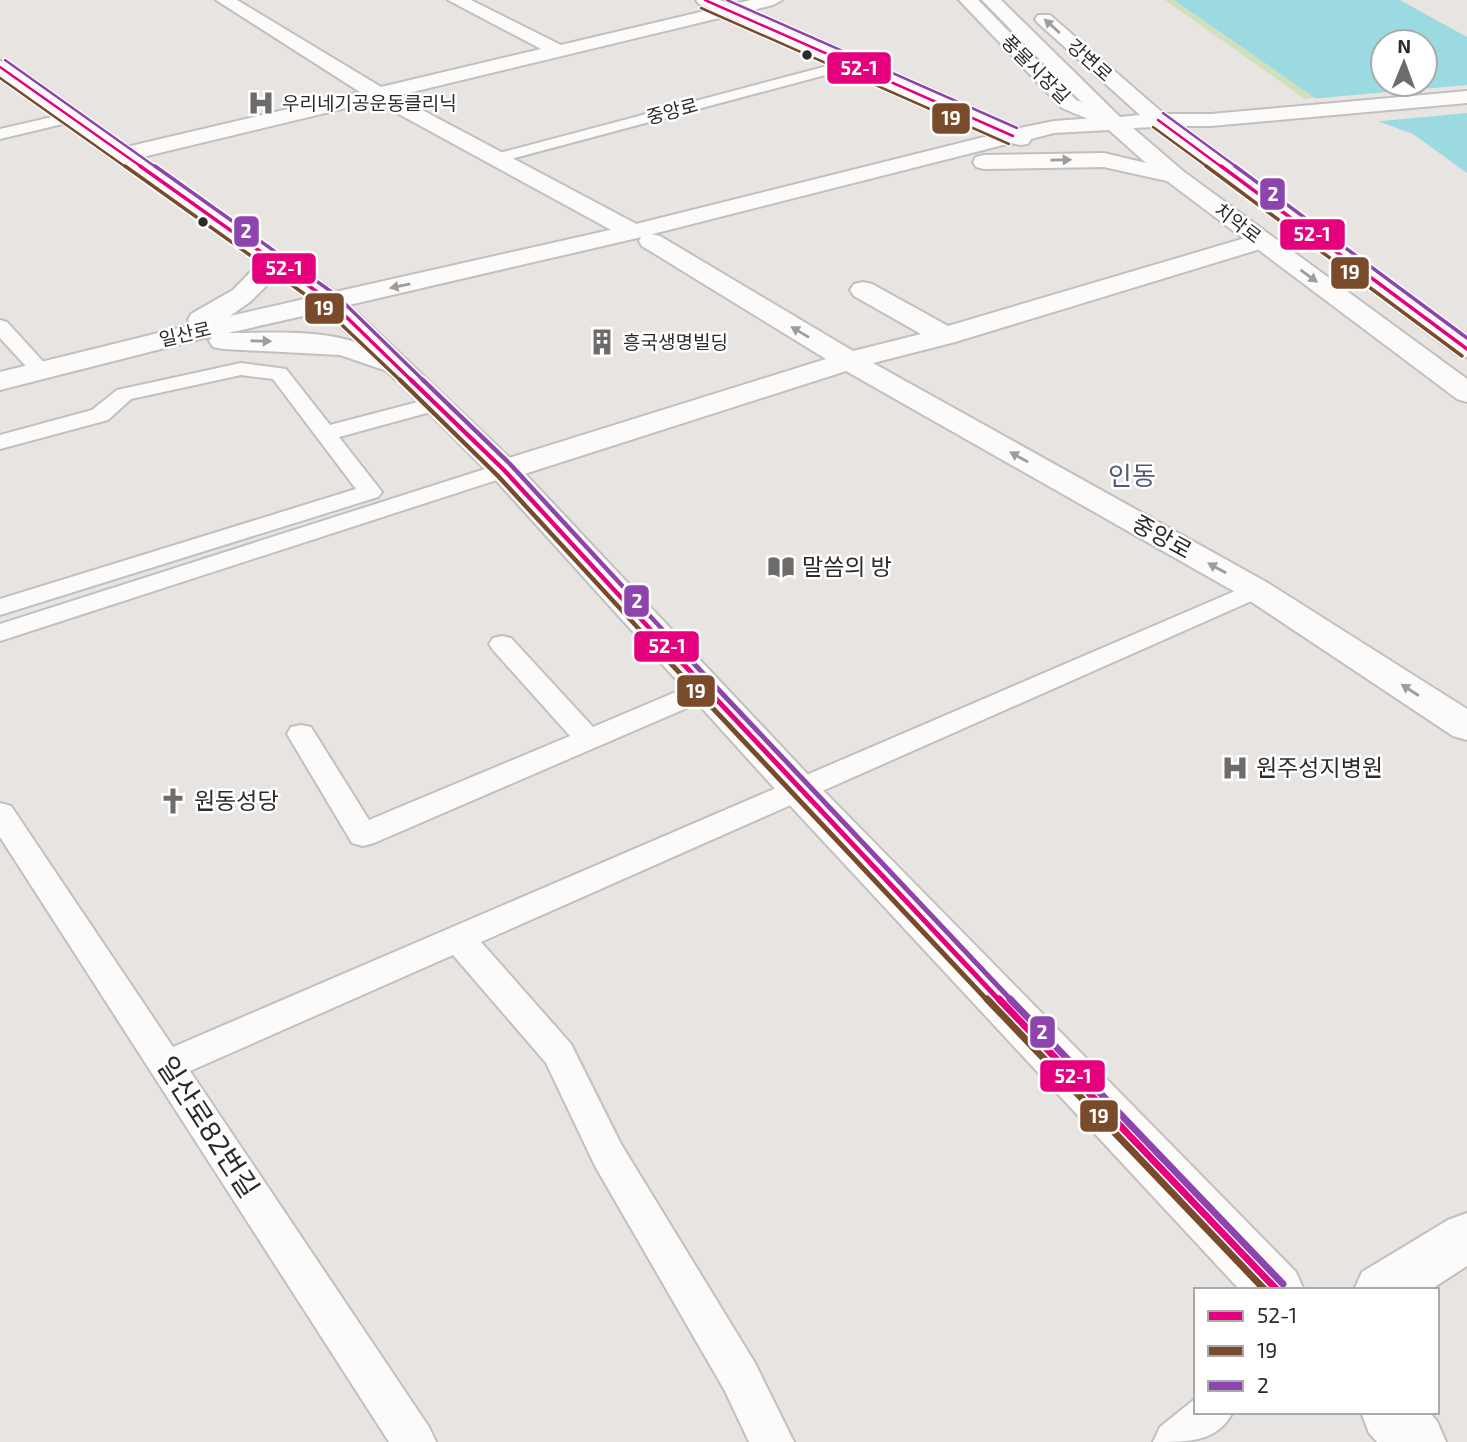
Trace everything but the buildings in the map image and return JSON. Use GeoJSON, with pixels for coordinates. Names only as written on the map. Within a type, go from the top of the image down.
{"type":"FeatureCollection","features":[{"type":"Feature","properties":{"kind":"street","name":"중앙로"},"geometry":{"type":"LineString","coordinates":[[225,0],[376,93],[494,159],[642,236],[849,362],[1256,590],[1467,727]]}},
{"type":"Feature","properties":{"kind":"street"},"geometry":{"type":"LineString","coordinates":[[457,0],[557,50]]}},
{"type":"Feature","properties":{"kind":"street"},"geometry":{"type":"LineString","coordinates":[[705,0],[1023,140]]}},
{"type":"Feature","properties":{"kind":"street"},"geometry":{"type":"LineString","coordinates":[[126,154],[773,0]]}},
{"type":"Feature","properties":{"kind":"street","name":"풍물시장길"},"geometry":{"type":"LineString","coordinates":[[968,0],[1069,104],[1121,129]]}},
{"type":"Feature","properties":{"kind":"street","name":"강변로"},"geometry":{"type":"LineString","coordinates":[[991,0],[1121,129]]}},
{"type":"Feature","properties":{"kind":"street","name":"강변로"},"geometry":{"type":"LineString","coordinates":[[1027,4],[1166,126]]}},
{"type":"Feature","properties":{"kind":"street"},"geometry":{"type":"LineString","coordinates":[[0,67],[330,301],[437,403],[505,470],[799,790],[1275,1288]]}},
{"type":"Feature","properties":{"kind":"street"},"geometry":{"type":"LineString","coordinates":[[330,301],[393,306],[642,236],[1023,140],[1166,126],[1188,131],[1211,120],[1467,97]]}},
{"type":"Feature","properties":{"kind":"street","name":"치악로"},"geometry":{"type":"LineString","coordinates":[[1166,126],[1467,349]]}},
{"type":"Feature","properties":{"kind":"street","name":"치악로"},"geometry":{"type":"LineString","coordinates":[[1121,129],[1175,176],[1467,393]]}},
{"type":"Feature","properties":{"kind":"street"},"geometry":{"type":"LineString","coordinates":[[642,236],[968,162],[1023,140]]}},
{"type":"Feature","properties":{"kind":"street"},"geometry":{"type":"LineString","coordinates":[[968,162],[1104,160],[1175,176]]}},
{"type":"Feature","properties":{"kind":"street"},"geometry":{"type":"LineString","coordinates":[[505,470],[849,362],[946,336],[1261,241]]}},
{"type":"Feature","properties":{"kind":"street"},"geometry":{"type":"LineString","coordinates":[[144,344],[213,316],[253,289],[275,261]]}},
{"type":"Feature","properties":{"kind":"street"},"geometry":{"type":"LineString","coordinates":[[863,290],[946,336]]}},
{"type":"Feature","properties":{"kind":"street","name":"일산로"},"geometry":{"type":"LineString","coordinates":[[0,381],[330,301]]}},
{"type":"Feature","properties":{"kind":"street"},"geometry":{"type":"LineString","coordinates":[[144,344],[224,341],[344,347],[402,370]]}},
{"type":"Feature","properties":{"kind":"street"},"geometry":{"type":"LineString","coordinates":[[1384,1288],[1467,1237]]}},
{"type":"Feature","properties":{"kind":"street"},"geometry":{"type":"LineString","coordinates":[[1392,1414],[1416,1442]]}},
{"type":"Feature","properties":{"kind":"lane","name":"중앙로"},"geometry":{"type":"LineString","coordinates":[[494,159],[850,64]]}},
{"type":"Feature","properties":{"kind":"lane"},"geometry":{"type":"LineString","coordinates":[[0,134],[74,117]]}},
{"type":"Feature","properties":{"kind":"lane"},"geometry":{"type":"LineString","coordinates":[[0,326],[41,371]]}},
{"type":"Feature","properties":{"kind":"lane"},"geometry":{"type":"LineString","coordinates":[[0,442],[100,415],[124,394],[241,369],[279,373],[370,492],[0,607]]}},
{"type":"Feature","properties":{"kind":"lane"},"geometry":{"type":"LineString","coordinates":[[324,434],[437,403]]}},
{"type":"Feature","properties":{"kind":"lane"},"geometry":{"type":"LineString","coordinates":[[0,634],[505,470]]}},
{"type":"Feature","properties":{"kind":"lane"},"geometry":{"type":"LineString","coordinates":[[168,1065],[1256,590]]}},
{"type":"Feature","properties":{"kind":"lane"},"geometry":{"type":"LineString","coordinates":[[502,644],[588,739]]}},
{"type":"Feature","properties":{"kind":"lane"},"geometry":{"type":"LineString","coordinates":[[301,734],[363,835],[707,689]]}},
{"type":"Feature","properties":{"kind":"lane","name":"일산로82번길"},"geometry":{"type":"LineString","coordinates":[[0,813],[414,1442]]}},
{"type":"Feature","properties":{"kind":"lane"},"geometry":{"type":"LineString","coordinates":[[458,939],[559,1054],[608,1155],[740,1377],[772,1442]]}},
{"type":"Feature","properties":{"kind":"lane"},"geometry":{"type":"LineString","coordinates":[[1175,1442],[1210,1414]]}},
{"type":"Feature","properties":{"kind":"green space"},"geometry":{"type":"Polygon","coordinates":[[[1165,0],[1174,0],[1315,98],[1305,99],[1165,0]]]}},
{"type":"Feature","properties":{"kind":"water"},"geometry":{"type":"Polygon","coordinates":[[[1174,0],[1400,0],[1467,37],[1467,173],[1413,134],[1315,98],[1174,0]]]}},
{"type":"Feature","properties":{"kind":"pier"},"geometry":{"type":"Polygon","coordinates":[[[1467,85],[1467,113],[1371,122],[1310,99],[1369,94],[1369,98],[1439,98],[1439,87],[1467,85]]]}},
{"type":"Feature","properties":{"kind":"transit line","name":"52-1"},"geometry":{"type":"LineString","coordinates":[[705,0],[1013,136]]}},
{"type":"Feature","properties":{"kind":"transit line","name":"2"},"geometry":{"type":"LineString","coordinates":[[727,0],[1017,128]]}},
{"type":"Feature","properties":{"kind":"transit line","name":"19"},"geometry":{"type":"LineString","coordinates":[[701,8],[1009,144]]}},
{"type":"Feature","properties":{"kind":"transit line","name":"2"},"geometry":{"type":"LineString","coordinates":[[5,60],[336,295],[510,464],[805,784],[1283,1284]]}},
{"type":"Feature","properties":{"kind":"transit line","name":"52-1"},"geometry":{"type":"LineString","coordinates":[[0,67],[330,301],[504,470],[799,790],[1275,1288]]}},
{"type":"Feature","properties":{"kind":"transit line","name":"19"},"geometry":{"type":"LineString","coordinates":[[0,78],[324,308],[396,376],[498,476],[793,796],[1263,1288]]}},
{"type":"Feature","properties":{"kind":"transit line","name":"2"},"geometry":{"type":"LineString","coordinates":[[1163,113],[1467,338]]}},
{"type":"Feature","properties":{"kind":"transit line","name":"52-1"},"geometry":{"type":"LineString","coordinates":[[1158,120],[1467,349]]}},
{"type":"Feature","properties":{"kind":"transit line","name":"19"},"geometry":{"type":"LineString","coordinates":[[1153,127],[1462,356]]}},
{"type":"Feature","properties":{"kind":"place","name":"우리네기공운동클리닉"},"geometry":{"type":"Point","coordinates":[261,103]}},
{"type":"Feature","properties":{"kind":"place","name":"흥국생명빌딩"},"geometry":{"type":"Point","coordinates":[602,342]}},
{"type":"Feature","properties":{"kind":"place","name":"말씀의 방"},"geometry":{"type":"Point","coordinates":[781,567]}},
{"type":"Feature","properties":{"kind":"place","name":"원주성지병원"},"geometry":{"type":"Point","coordinates":[1235,768]}},
{"type":"Feature","properties":{"kind":"place","name":"원동성당"},"geometry":{"type":"Point","coordinates":[173,801]}},
{"type":"Feature","properties":{"kind":"district","name":"인동"},"geometry":{"type":"Point","coordinates":[1132,476]}}]}
